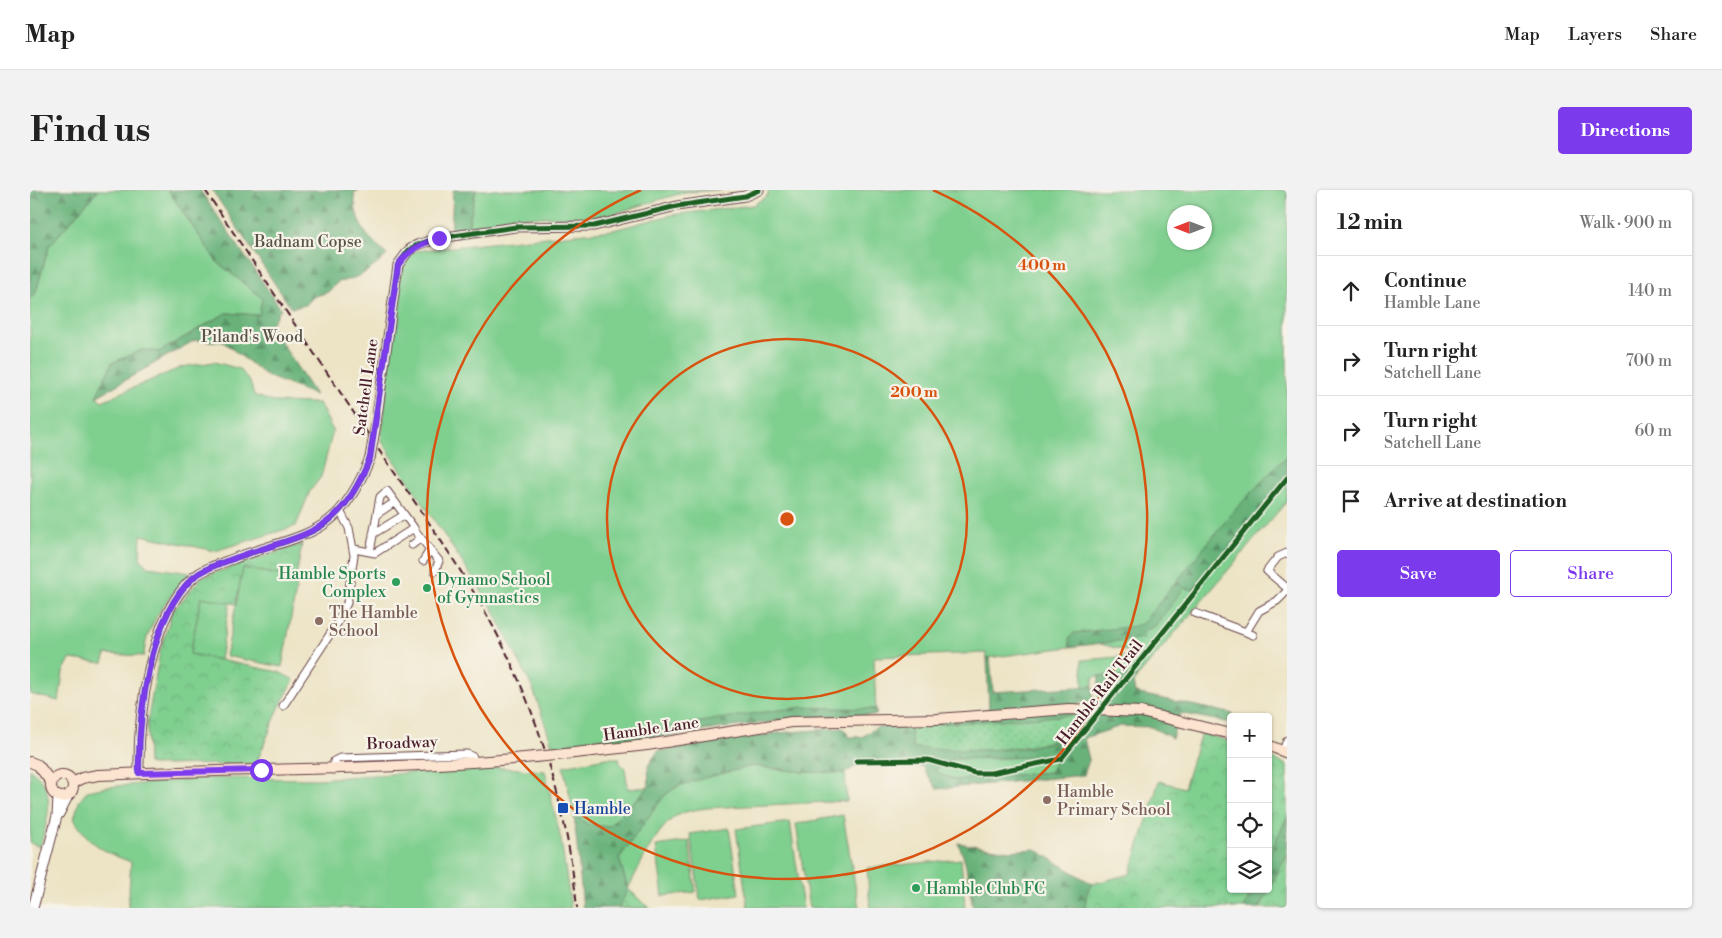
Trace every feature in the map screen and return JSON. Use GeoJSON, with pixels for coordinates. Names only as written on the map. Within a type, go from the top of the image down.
{"type":"FeatureCollection","features":[{"type":"Feature","properties":{"kind":"main road","name":"Hamble Lane"},"geometry":{"type":"LineString","coordinates":[[73,783],[82,778],[98,775],[334,770],[474,763],[556,756],[647,745],[791,722],[937,719],[1069,709],[1141,712],[1227,733]]}},
{"type":"Feature","properties":{"kind":"main road"},"geometry":{"type":"LineString","coordinates":[[1272,747],[1285,752]]}},
{"type":"Feature","properties":{"kind":"main road"},"geometry":{"type":"LineString","coordinates":[[34,764],[62,774],[67,776],[73,783],[69,794],[58,796],[51,790],[51,782],[54,777],[62,774]]}},
{"type":"Feature","properties":{"kind":"main road"},"geometry":{"type":"LineString","coordinates":[[34,764],[51,782]]}},
{"type":"Feature","properties":{"kind":"street","name":"Satchell Lane"},"geometry":{"type":"LineString","coordinates":[[139,773],[142,725],[155,645],[169,607],[180,591],[195,577],[211,567],[308,535],[336,517],[359,485],[370,458],[398,265],[409,250],[417,245],[439,238],[516,227],[594,226],[677,206],[745,196],[759,190]]}},
{"type":"Feature","properties":{"kind":"street"},"geometry":{"type":"LineString","coordinates":[[370,552],[380,497],[387,491],[413,528],[439,560],[435,572]]}},
{"type":"Feature","properties":{"kind":"street"},"geometry":{"type":"LineString","coordinates":[[377,514],[395,502]]}},
{"type":"Feature","properties":{"kind":"street"},"geometry":{"type":"LineString","coordinates":[[283,706],[338,622],[347,603],[354,549],[349,528],[340,511]]}},
{"type":"Feature","properties":{"kind":"street"},"geometry":{"type":"LineString","coordinates":[[374,534],[404,515]]}},
{"type":"Feature","properties":{"kind":"street"},"geometry":{"type":"LineString","coordinates":[[354,549],[375,552],[413,528]]}},
{"type":"Feature","properties":{"kind":"street"},"geometry":{"type":"LineString","coordinates":[[412,545],[421,538]]}},
{"type":"Feature","properties":{"kind":"street"},"geometry":{"type":"LineString","coordinates":[[423,561],[430,550]]}},
{"type":"Feature","properties":{"kind":"street"},"geometry":{"type":"LineString","coordinates":[[1194,613],[1250,634],[1259,611],[1277,601],[1287,590],[1264,569],[1278,557],[1287,553]]}},
{"type":"Feature","properties":{"kind":"street"},"geometry":{"type":"LineString","coordinates":[[1285,752],[1287,740]]}},
{"type":"Feature","properties":{"kind":"street"},"geometry":{"type":"LineString","coordinates":[[57,816],[69,794]]}},
{"type":"Feature","properties":{"kind":"street"},"geometry":{"type":"LineString","coordinates":[[33,908],[57,816],[58,796]]}},
{"type":"Feature","properties":{"kind":"green space"},"geometry":{"type":"Polygon","coordinates":[[[30,190],[98,190],[49,246],[35,295],[30,298],[30,190]]]}},
{"type":"Feature","properties":{"kind":"green space"},"geometry":{"type":"Polygon","coordinates":[[[98,190],[168,190],[217,262],[263,298],[259,315],[226,313],[159,352],[142,350],[112,363],[97,397],[102,401],[182,367],[214,362],[240,369],[250,382],[254,395],[273,402],[319,403],[333,431],[321,477],[310,491],[296,526],[215,551],[141,535],[140,558],[148,567],[190,573],[160,611],[145,644],[144,656],[106,654],[103,663],[70,659],[63,672],[59,701],[30,694],[30,298],[35,295],[49,246],[98,190]]]}},
{"type":"Feature","properties":{"kind":"green space","name":"Piland's Wood"},"geometry":{"type":"Polygon","coordinates":[[[168,190],[200,190],[281,309],[270,325],[315,395],[267,376],[223,342],[195,340],[96,397],[112,363],[142,350],[159,352],[226,313],[259,315],[262,298],[217,262],[168,190]]]}},
{"type":"Feature","properties":{"kind":"green space","name":"Badnam Copse"},"geometry":{"type":"Polygon","coordinates":[[[212,190],[359,190],[354,193],[359,221],[367,235],[387,255],[365,273],[352,279],[338,282],[328,292],[313,297],[306,305],[291,308],[212,190]]]}},
{"type":"Feature","properties":{"kind":"green space"},"geometry":{"type":"Polygon","coordinates":[[[453,190],[476,190],[466,235],[451,235],[453,190]]]}},
{"type":"Feature","properties":{"kind":"green space"},"geometry":{"type":"Polygon","coordinates":[[[476,190],[722,190],[685,192],[603,217],[514,217],[468,227],[476,190]]]}},
{"type":"Feature","properties":{"kind":"green space"},"geometry":{"type":"Polygon","coordinates":[[[769,190],[1287,190],[1287,477],[1283,482],[1287,479],[1287,501],[1138,676],[1097,676],[1093,678],[1093,686],[1083,687],[1082,660],[1142,655],[1071,636],[1070,647],[987,658],[986,653],[874,657],[876,715],[795,719],[554,750],[533,689],[492,607],[381,440],[401,266],[408,256],[416,251],[613,230],[671,215],[753,205],[767,196],[769,190]]]}},
{"type":"Feature","properties":{"kind":"green space"},"geometry":{"type":"Polygon","coordinates":[[[1287,455],[1287,478],[1193,590],[1184,588],[1155,626],[1143,632],[1143,638],[1070,647],[1069,638],[1074,633],[1142,624],[1233,512],[1287,455]]]}},
{"type":"Feature","properties":{"kind":"green space"},"geometry":{"type":"Polygon","coordinates":[[[302,544],[296,578],[243,568],[236,604],[201,597],[190,654],[279,672],[294,680],[279,708],[256,764],[152,765],[148,763],[147,723],[160,652],[172,612],[202,577],[302,544]]]}},
{"type":"Feature","properties":{"kind":"green space"},"geometry":{"type":"Polygon","coordinates":[[[243,568],[298,579],[282,667],[226,656],[243,568]]]}},
{"type":"Feature","properties":{"kind":"green space"},"geometry":{"type":"Polygon","coordinates":[[[201,597],[230,602],[220,660],[190,654],[201,597]]]}},
{"type":"Feature","properties":{"kind":"green space"},"geometry":{"type":"Polygon","coordinates":[[[990,657],[993,692],[1093,686],[1093,700],[1076,706],[1098,709],[1099,676],[1138,676],[1133,682],[1135,693],[1229,713],[1227,713],[1226,722],[1180,713],[1172,738],[1151,727],[1121,726],[1084,738],[1089,760],[1084,775],[937,789],[922,766],[859,764],[845,773],[802,772],[752,766],[697,780],[676,787],[664,796],[619,858],[628,889],[649,908],[583,908],[574,814],[587,824],[608,827],[649,787],[648,766],[658,751],[777,733],[843,728],[850,737],[862,737],[877,727],[892,727],[989,710],[987,658],[990,657]],[[1089,714],[910,726],[913,748],[975,750],[1022,748],[1043,744],[1062,738],[1077,729],[1089,714]],[[1056,758],[953,759],[936,769],[937,773],[956,780],[1051,772],[1056,758]]]}},
{"type":"Feature","properties":{"kind":"green space"},"geometry":{"type":"Polygon","coordinates":[[[804,707],[876,709],[876,715],[798,719],[564,749],[566,745],[572,743],[804,707]]]}},
{"type":"Feature","properties":{"kind":"green space"},"geometry":{"type":"Polygon","coordinates":[[[1090,714],[1077,728],[1062,737],[1043,744],[998,749],[913,748],[910,726],[1090,714]]]}},
{"type":"Feature","properties":{"kind":"green space"},"geometry":{"type":"Polygon","coordinates":[[[1201,733],[1227,741],[1227,893],[1251,893],[1244,908],[1085,908],[1087,892],[1092,884],[1130,874],[1159,781],[1184,788],[1201,733]]]}},
{"type":"Feature","properties":{"kind":"green space"},"geometry":{"type":"Polygon","coordinates":[[[606,758],[619,758],[620,763],[625,768],[628,789],[649,787],[608,827],[587,824],[574,814],[563,766],[606,758]]]}},
{"type":"Feature","properties":{"kind":"green space"},"geometry":{"type":"Polygon","coordinates":[[[1056,758],[1051,772],[956,780],[937,773],[936,768],[953,759],[1056,758]]]}},
{"type":"Feature","properties":{"kind":"green space"},"geometry":{"type":"Polygon","coordinates":[[[1272,759],[1287,765],[1287,817],[1272,849],[1272,759]]]}},
{"type":"Feature","properties":{"kind":"green space"},"geometry":{"type":"Polygon","coordinates":[[[752,766],[802,772],[845,773],[847,801],[706,808],[680,814],[672,819],[658,834],[628,889],[619,859],[643,822],[670,791],[688,782],[752,766]]]}},
{"type":"Feature","properties":{"kind":"green space"},"geometry":{"type":"Polygon","coordinates":[[[491,767],[545,771],[561,840],[571,908],[128,908],[131,862],[113,855],[98,846],[86,835],[74,819],[79,802],[87,791],[107,787],[207,778],[318,779],[491,767]]]}},
{"type":"Feature","properties":{"kind":"green space"},"geometry":{"type":"Polygon","coordinates":[[[30,769],[39,777],[48,795],[48,815],[40,847],[30,843],[30,769]]]}},
{"type":"Feature","properties":{"kind":"green space"},"geometry":{"type":"Polygon","coordinates":[[[843,815],[859,908],[809,908],[796,824],[843,815]]]}},
{"type":"Feature","properties":{"kind":"green space"},"geometry":{"type":"Polygon","coordinates":[[[1287,817],[1287,854],[1272,884],[1272,849],[1287,817]]]}},
{"type":"Feature","properties":{"kind":"green space"},"geometry":{"type":"Polygon","coordinates":[[[790,822],[803,908],[748,908],[736,829],[790,822]]]}},
{"type":"Feature","properties":{"kind":"green space"},"geometry":{"type":"Polygon","coordinates":[[[729,828],[739,894],[700,900],[690,834],[729,828]]]}},
{"type":"Feature","properties":{"kind":"green space"},"geometry":{"type":"Polygon","coordinates":[[[689,841],[696,892],[663,896],[656,846],[689,841]]]}},
{"type":"Feature","properties":{"kind":"green space"},"geometry":{"type":"Polygon","coordinates":[[[958,843],[1009,851],[1035,849],[1092,884],[1087,892],[1085,908],[973,908],[965,861],[958,843]]]}},
{"type":"Feature","properties":{"kind":"green space"},"geometry":{"type":"Polygon","coordinates":[[[1287,854],[1287,908],[1260,908],[1268,893],[1272,893],[1272,884],[1287,854]]]}},
{"type":"Feature","properties":{"kind":"green space","name":"Hamble Club FC"},"geometry":{"type":"Polygon","coordinates":[[[961,859],[965,908],[870,908],[867,868],[961,859]]]}},
{"type":"Feature","properties":{"kind":"green space"},"geometry":{"type":"Polygon","coordinates":[[[628,889],[649,908],[619,908],[628,889]]]}},
{"type":"Feature","properties":{"kind":"green space"},"geometry":{"type":"Polygon","coordinates":[[[1251,893],[1268,893],[1260,908],[1244,908],[1251,893]]]}},
{"type":"Feature","properties":{"kind":"railway"},"geometry":{"type":"LineString","coordinates":[[205,190],[444,545],[502,643],[533,716],[557,791],[572,869],[577,908]]}},
{"type":"Feature","properties":{"kind":"cycle path"},"geometry":{"type":"LineString","coordinates":[[139,773],[141,724],[149,668],[166,616],[179,594],[194,577],[209,568],[303,535],[319,527],[333,517],[346,503],[358,484],[370,458],[398,265],[409,250],[417,245],[439,238],[516,227],[594,226],[677,206],[745,196],[759,190]]}},
{"type":"Feature","properties":{"kind":"cycle path","name":"Hamble Rail Trail"},"geometry":{"type":"LineString","coordinates":[[856,761],[928,760],[975,773],[991,773],[1061,759],[1287,478]]}},
{"type":"Feature","properties":{"kind":"place","name":"Hamble Sports Complex"},"geometry":{"type":"Point","coordinates":[396,582]}},
{"type":"Feature","properties":{"kind":"place","name":"Dynamo School of Gymnastics"},"geometry":{"type":"Point","coordinates":[427,588]}},
{"type":"Feature","properties":{"kind":"place","name":"The Hamble School"},"geometry":{"type":"Point","coordinates":[319,621]}},
{"type":"Feature","properties":{"kind":"place","name":"Hamble Primary School"},"geometry":{"type":"Point","coordinates":[1047,800]}},
{"type":"Feature","properties":{"kind":"place","name":"Hamble"},"geometry":{"type":"Point","coordinates":[563,808]}},
{"type":"Feature","properties":{"kind":"place","name":"Hamble Club FC"},"geometry":{"type":"Point","coordinates":[916,888]}},
{"type":"Feature","properties":{"kind":"route"},"geometry":{"type":"LineString","coordinates":[[261,770],[139,773],[147,687],[161,625],[169,607],[180,591],[195,577],[211,567],[308,535],[336,517],[359,485],[370,458],[398,265],[409,250],[417,245],[439,238]]}}]}
